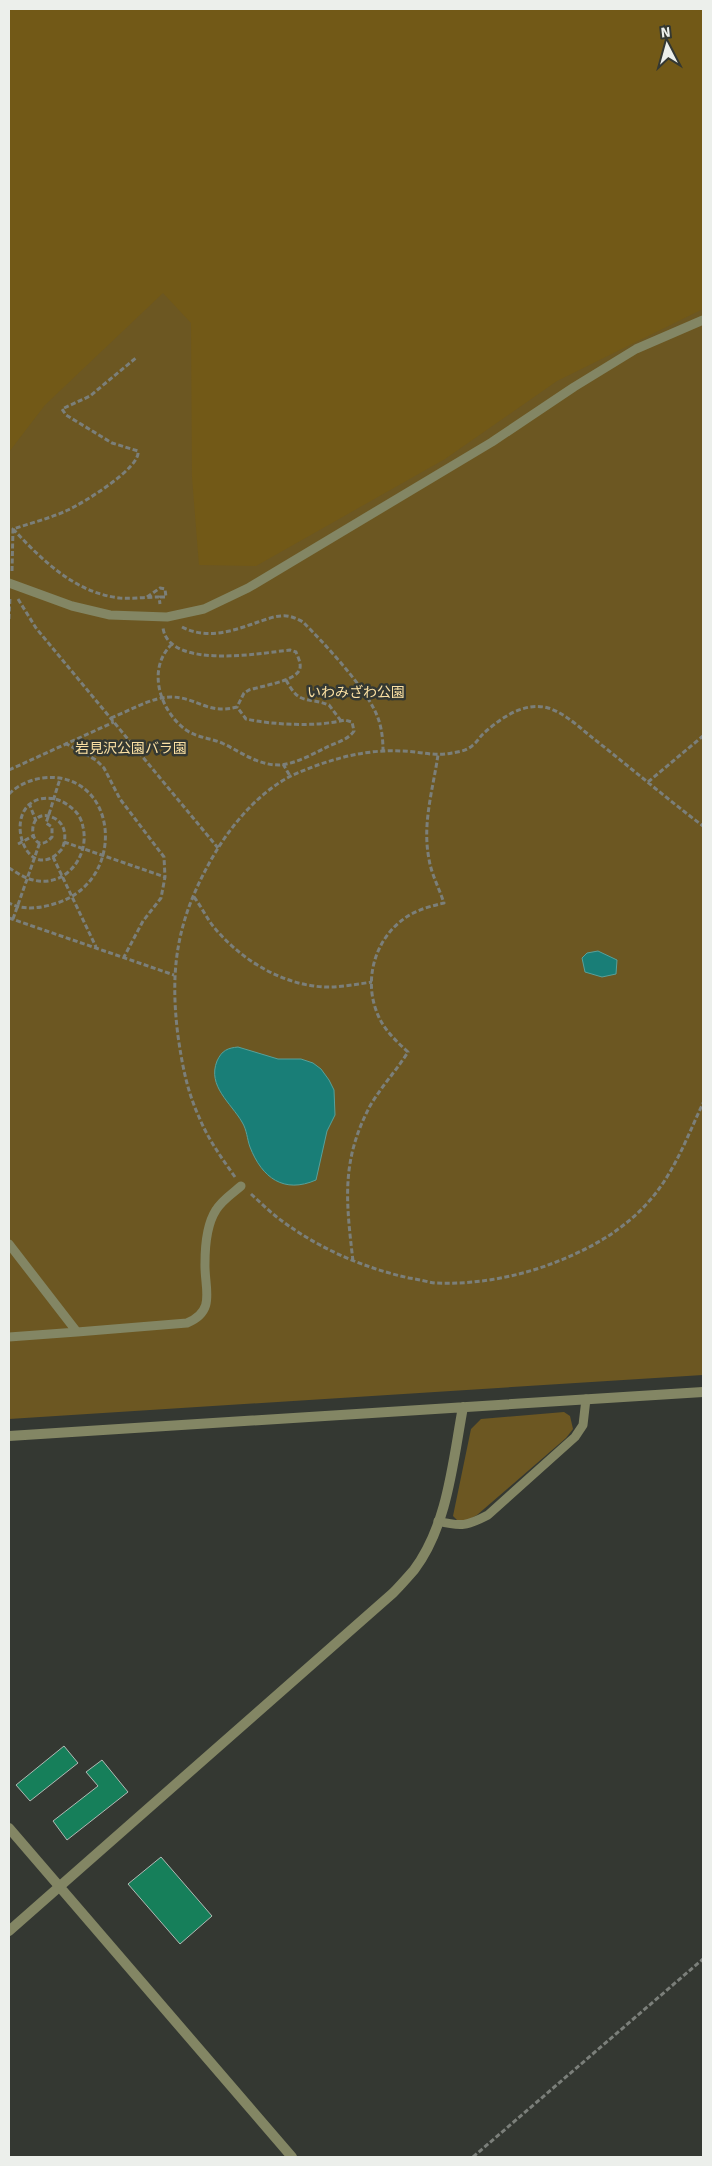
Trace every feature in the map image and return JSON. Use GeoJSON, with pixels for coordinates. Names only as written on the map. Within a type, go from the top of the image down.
{"type":"FeatureCollection","features":[{"type":"Feature","properties":{"kind":"street"},"geometry":{"type":"LineString","coordinates":[[9,1436],[703,1392]]}},
{"type":"Feature","properties":{"kind":"street"},"geometry":{"type":"LineString","coordinates":[[9,1931],[393,1593],[414,1569],[438,1521],[446,1498],[463,1406]]}},
{"type":"Feature","properties":{"kind":"street"},"geometry":{"type":"LineString","coordinates":[[9,1828],[292,2157]]}},
{"type":"Feature","properties":{"kind":"lane"},"geometry":{"type":"LineString","coordinates":[[10,584],[93,612],[165,618],[204,610],[248,588],[492,442],[574,387],[636,349],[703,320]]}},
{"type":"Feature","properties":{"kind":"lane"},"geometry":{"type":"LineString","coordinates":[[9,1337],[187,1323],[201,1314],[206,1307],[208,1295],[204,1263],[211,1220],[216,1210],[241,1186]]}},
{"type":"Feature","properties":{"kind":"lane"},"geometry":{"type":"LineString","coordinates":[[9,1244],[77,1332]]}},
{"type":"Feature","properties":{"kind":"lane"},"geometry":{"type":"LineString","coordinates":[[438,1521],[458,1526],[472,1524],[488,1516],[575,1437],[582,1424],[586,1399]]}},
{"type":"Feature","properties":{"kind":"path"},"geometry":{"type":"LineString","coordinates":[[13,529],[70,509],[115,480],[136,462],[139,456],[138,451],[112,443],[66,415],[62,409],[90,396],[137,357]]}},
{"type":"Feature","properties":{"kind":"path"},"geometry":{"type":"LineString","coordinates":[[9,619],[13,529]]}},
{"type":"Feature","properties":{"kind":"path"},"geometry":{"type":"LineString","coordinates":[[13,529],[51,567],[71,581],[105,595],[121,598],[166,597],[165,589],[160,588],[147,597]]}},
{"type":"Feature","properties":{"kind":"path"},"geometry":{"type":"LineString","coordinates":[[10,584],[20,605],[36,628],[218,848]]}},
{"type":"Feature","properties":{"kind":"path"},"geometry":{"type":"LineString","coordinates":[[159,597],[165,618],[166,639],[177,648],[201,654],[224,656],[250,656],[290,650],[296,652],[300,668],[298,674],[286,680],[249,690],[244,693],[236,707]]}},
{"type":"Feature","properties":{"kind":"path"},"geometry":{"type":"LineString","coordinates":[[165,618],[193,632],[215,634],[232,631],[280,616],[292,616],[304,622],[363,692],[375,710],[382,733],[384,751]]}},
{"type":"Feature","properties":{"kind":"path"},"geometry":{"type":"LineString","coordinates":[[172,644],[164,654],[158,670],[159,692],[178,723],[194,734],[223,744],[250,759],[283,764],[304,759],[351,735],[354,731],[352,722],[278,725],[246,719],[236,707]]}},
{"type":"Feature","properties":{"kind":"path"},"geometry":{"type":"LineString","coordinates":[[286,680],[297,697],[309,702],[329,705],[341,721]]}},
{"type":"Feature","properties":{"kind":"path"},"geometry":{"type":"LineString","coordinates":[[9,770],[113,720],[162,699],[172,697],[215,710],[236,707]]}},
{"type":"Feature","properties":{"kind":"path"},"geometry":{"type":"LineString","coordinates":[[703,826],[665,798],[648,782],[559,712],[538,706],[502,718],[467,749],[438,755],[421,752],[384,751],[351,755],[290,776],[235,822],[218,848],[194,896],[181,933],[174,975],[174,996],[180,1055],[191,1097],[209,1138],[241,1186],[295,1229],[327,1249],[353,1261],[393,1274],[434,1283],[510,1277],[553,1264],[576,1254],[627,1224],[651,1199],[669,1174],[703,1103]]}},
{"type":"Feature","properties":{"kind":"path"},"geometry":{"type":"LineString","coordinates":[[648,782],[703,736]]}},
{"type":"Feature","properties":{"kind":"path"},"geometry":{"type":"LineString","coordinates":[[65,743],[96,760],[104,768],[120,799],[150,836],[164,857],[165,877],[161,898],[143,921],[124,957]]}},
{"type":"Feature","properties":{"kind":"path"},"geometry":{"type":"LineString","coordinates":[[353,1261],[346,1180],[350,1161],[371,1105],[408,1052],[390,1035],[376,1009],[372,973],[377,953],[381,944],[396,925],[406,917],[423,908],[444,902],[429,861],[427,847],[428,815],[438,755]]}},
{"type":"Feature","properties":{"kind":"path"},"geometry":{"type":"LineString","coordinates":[[283,764],[290,776]]}},
{"type":"Feature","properties":{"kind":"path"},"geometry":{"type":"LineString","coordinates":[[9,794],[14,788],[32,780],[52,777],[71,782],[88,793],[100,808],[106,827],[104,856],[94,875],[73,896],[50,905],[30,908],[9,903]]}},
{"type":"Feature","properties":{"kind":"path"},"geometry":{"type":"LineString","coordinates":[[16,839],[24,853],[34,859],[53,857],[62,849],[64,842],[63,826],[56,819],[48,817],[40,818],[32,826],[33,836],[40,842],[46,842],[52,837],[52,827],[46,823],[48,817],[60,779]]}},
{"type":"Feature","properties":{"kind":"path"},"geometry":{"type":"LineString","coordinates":[[9,868],[28,878],[49,880],[63,876],[80,859],[84,849],[84,830],[77,813],[66,804],[54,798],[35,800],[29,803],[19,814],[15,824]]}},
{"type":"Feature","properties":{"kind":"path"},"geometry":{"type":"LineString","coordinates":[[29,803],[36,821]]}},
{"type":"Feature","properties":{"kind":"path"},"geometry":{"type":"LineString","coordinates":[[18,844],[33,836]]}},
{"type":"Feature","properties":{"kind":"path"},"geometry":{"type":"LineString","coordinates":[[40,842],[18,906],[11,919],[174,975]]}},
{"type":"Feature","properties":{"kind":"path"},"geometry":{"type":"LineString","coordinates":[[64,842],[165,877]]}},
{"type":"Feature","properties":{"kind":"path"},"geometry":{"type":"LineString","coordinates":[[53,857],[96,947]]}},
{"type":"Feature","properties":{"kind":"path"},"geometry":{"type":"LineString","coordinates":[[194,896],[213,926],[237,951],[269,972],[286,979],[316,986],[333,987],[372,982]]}},
{"type":"Feature","properties":{"kind":"path"},"geometry":{"type":"LineString","coordinates":[[473,2157],[703,1959]]}},
{"type":"Feature","properties":{"kind":"green space","name":"いわみざわ公園"},"geometry":{"type":"Polygon","coordinates":[[[9,9],[703,9],[703,1375],[9,1419],[9,9]]]}},
{"type":"Feature","properties":{"kind":"green space"},"geometry":{"type":"Polygon","coordinates":[[[564,1412],[570,1416],[573,1429],[566,1438],[477,1515],[468,1520],[458,1521],[453,1516],[471,1429],[481,1419],[564,1412]]]}},
{"type":"Feature","properties":{"kind":"shaded area"},"geometry":{"type":"Polygon","coordinates":[[[9,9],[703,9],[703,309],[557,381],[445,459],[256,566],[199,565],[192,477],[191,323],[163,293],[45,405],[9,452],[9,9]]]}},
{"type":"Feature","properties":{"kind":"water"},"geometry":{"type":"Polygon","coordinates":[[[598,951],[617,960],[616,974],[602,977],[585,972],[582,958],[587,953],[598,951]]]}},
{"type":"Feature","properties":{"kind":"water"},"geometry":{"type":"Polygon","coordinates":[[[238,1047],[278,1059],[301,1059],[313,1063],[321,1069],[329,1080],[334,1090],[335,1115],[327,1131],[316,1180],[304,1184],[284,1184],[268,1175],[255,1158],[244,1125],[222,1094],[215,1078],[217,1061],[221,1054],[228,1049],[238,1047]]]}},
{"type":"Feature","properties":{"kind":"building"},"geometry":{"type":"Polygon","coordinates":[[[64,1746],[78,1763],[30,1801],[16,1785],[64,1746]]]}},
{"type":"Feature","properties":{"kind":"building"},"geometry":{"type":"Polygon","coordinates":[[[102,1760],[128,1792],[67,1840],[53,1821],[98,1786],[86,1772],[102,1760]]]}},
{"type":"Feature","properties":{"kind":"building"},"geometry":{"type":"Polygon","coordinates":[[[161,1857],[212,1916],[180,1944],[128,1884],[161,1857]]]}},
{"type":"Feature","properties":{"kind":"park label","name":"岩見沢公園バラ園"},"geometry":{"type":"Point","coordinates":[131,748]}}]}
